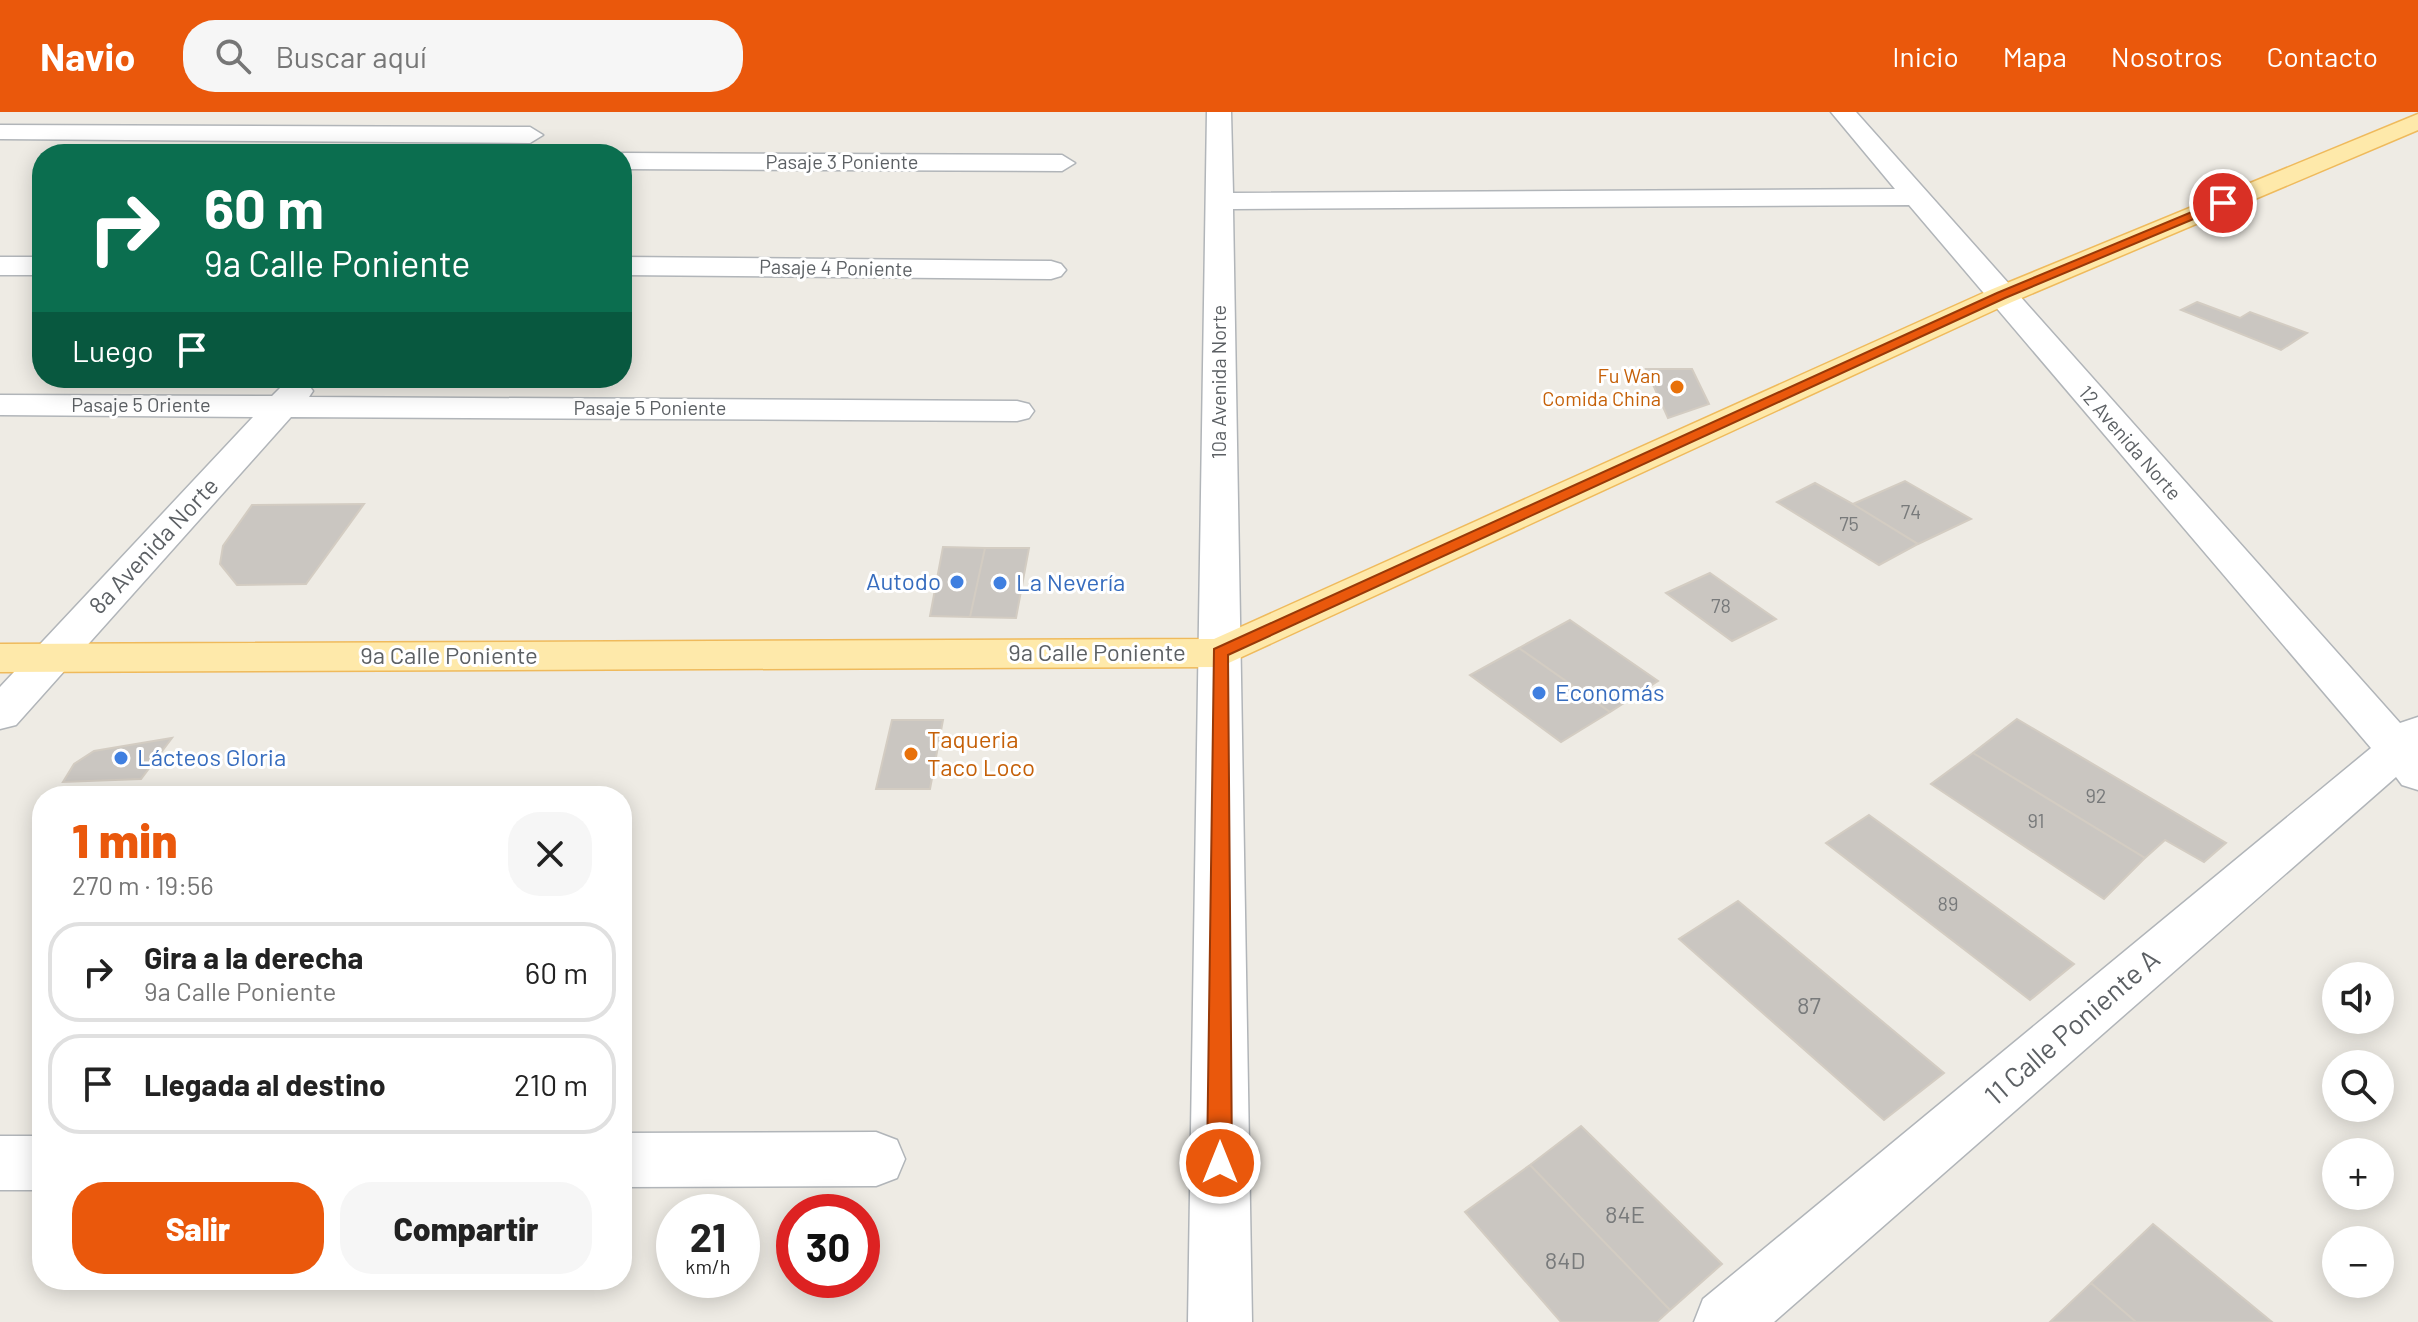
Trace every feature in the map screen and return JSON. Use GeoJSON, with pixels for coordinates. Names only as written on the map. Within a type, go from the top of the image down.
{"type":"FeatureCollection","features":[{"type":"Feature","properties":{"kind":"main road","name":"9a Calle Poniente"},"geometry":{"type":"LineString","coordinates":[[0,658],[1220,653],[2001,296],[2418,121]]}},
{"type":"Feature","properties":{"kind":"street"},"geometry":{"type":"LineString","coordinates":[[522,144],[551,112]]}},
{"type":"Feature","properties":{"kind":"street","name":"10a Avenida Norte"},"geometry":{"type":"LineString","coordinates":[[1219,112],[1220,1322]]}},
{"type":"Feature","properties":{"kind":"street","name":"12 Avenida Norte"},"geometry":{"type":"LineString","coordinates":[[1843,112],[2001,296],[2411,752]]}},
{"type":"Feature","properties":{"kind":"street"},"geometry":{"type":"LineString","coordinates":[[0,132],[481,144]]}},
{"type":"Feature","properties":{"kind":"street","name":"Pasaje 3 Poniente"},"geometry":{"type":"LineString","coordinates":[[632,161],[1062,163]]}},
{"type":"Feature","properties":{"kind":"street"},"geometry":{"type":"LineString","coordinates":[[1219,201],[1914,197]]}},
{"type":"Feature","properties":{"kind":"street"},"geometry":{"type":"LineString","coordinates":[[0,266],[32,266]]}},
{"type":"Feature","properties":{"kind":"street","name":"Pasaje 4 Poniente"},"geometry":{"type":"LineString","coordinates":[[632,266],[1051,270]]}},
{"type":"Feature","properties":{"kind":"street","name":"8a Avenida Norte"},"geometry":{"type":"LineString","coordinates":[[0,714],[299,388]]}},
{"type":"Feature","properties":{"kind":"street","name":"Pasaje 5 Oriente"},"geometry":{"type":"LineString","coordinates":[[0,405],[282,406]]}},
{"type":"Feature","properties":{"kind":"street","name":"Pasaje 5 Poniente"},"geometry":{"type":"LineString","coordinates":[[282,406],[1017,411]]}},
{"type":"Feature","properties":{"kind":"street","name":"11 Calle Poniente A"},"geometry":{"type":"LineString","coordinates":[[1726,1322],[2411,752]]}},
{"type":"Feature","properties":{"kind":"street"},"geometry":{"type":"LineString","coordinates":[[632,1160],[876,1159]]}},
{"type":"Feature","properties":{"kind":"street"},"geometry":{"type":"LineString","coordinates":[[0,1163],[32,1163]]}},
{"type":"Feature","properties":{"kind":"building"},"geometry":{"type":"Polygon","coordinates":[[[2197,302],[2240,318],[2250,312],[2307,333],[2281,350],[2181,310],[2197,302]]]}},
{"type":"Feature","properties":{"kind":"building","name":"Fu Wan Comida China"},"geometry":{"type":"Polygon","coordinates":[[[1646,369],[1692,369],[1709,404],[1668,418],[1646,369]]]}},
{"type":"Feature","properties":{"kind":"building"},"geometry":{"type":"Polygon","coordinates":[[[1905,481],[1971,519],[1918,544],[1853,504],[1905,481]]]}},
{"type":"Feature","properties":{"kind":"building"},"geometry":{"type":"Polygon","coordinates":[[[1815,483],[1918,544],[1879,565],[1777,502],[1815,483]]]}},
{"type":"Feature","properties":{"kind":"building"},"geometry":{"type":"Polygon","coordinates":[[[364,504],[306,584],[237,585],[220,564],[223,546],[252,505],[364,504]]]}},
{"type":"Feature","properties":{"kind":"building","name":"Autodo"},"geometry":{"type":"Polygon","coordinates":[[[943,547],[985,548],[970,617],[930,616],[943,547]]]}},
{"type":"Feature","properties":{"kind":"building","name":"La Nevería"},"geometry":{"type":"Polygon","coordinates":[[[985,548],[1029,548],[1016,618],[970,617],[985,548]]]}},
{"type":"Feature","properties":{"kind":"building"},"geometry":{"type":"Polygon","coordinates":[[[1710,573],[1776,619],[1732,641],[1666,593],[1710,573]]]}},
{"type":"Feature","properties":{"kind":"building"},"geometry":{"type":"Polygon","coordinates":[[[1570,620],[1658,681],[1610,712],[1519,648],[1570,620]]]}},
{"type":"Feature","properties":{"kind":"building","name":"Economás"},"geometry":{"type":"Polygon","coordinates":[[[1519,648],[1610,712],[1561,742],[1470,675],[1519,648]]]}},
{"type":"Feature","properties":{"kind":"building"},"geometry":{"type":"Polygon","coordinates":[[[2017,719],[2226,843],[2204,862],[2165,840],[2145,858],[1973,753],[2017,719]]]}},
{"type":"Feature","properties":{"kind":"building","name":"Taqueria Taco Loco"},"geometry":{"type":"Polygon","coordinates":[[[892,720],[943,720],[930,789],[876,789],[892,720]]]}},
{"type":"Feature","properties":{"kind":"building","name":"Lácteos Gloria"},"geometry":{"type":"Polygon","coordinates":[[[172,738],[141,779],[63,782],[74,764],[94,751],[172,738]]]}},
{"type":"Feature","properties":{"kind":"building"},"geometry":{"type":"Polygon","coordinates":[[[1973,753],[2145,858],[2104,899],[1931,784],[1973,753]]]}},
{"type":"Feature","properties":{"kind":"building"},"geometry":{"type":"Polygon","coordinates":[[[1869,815],[2074,964],[2030,1000],[1826,843],[1869,815]]]}},
{"type":"Feature","properties":{"kind":"building"},"geometry":{"type":"Polygon","coordinates":[[[1738,901],[1944,1073],[1884,1120],[1679,939],[1738,901]]]}},
{"type":"Feature","properties":{"kind":"building"},"geometry":{"type":"Polygon","coordinates":[[[1581,1126],[1722,1264],[1670,1310],[1530,1165],[1581,1126]]]}},
{"type":"Feature","properties":{"kind":"building"},"geometry":{"type":"Polygon","coordinates":[[[1530,1165],[1670,1310],[1657,1322],[1561,1322],[1465,1212],[1530,1165]]]}},
{"type":"Feature","properties":{"kind":"building"},"geometry":{"type":"Polygon","coordinates":[[[2153,1224],[2272,1322],[2136,1322],[2091,1283],[2153,1224]]]}},
{"type":"Feature","properties":{"kind":"building"},"geometry":{"type":"Polygon","coordinates":[[[2091,1283],[2136,1322],[2050,1322],[2091,1283]]]}},
{"type":"Feature","properties":{"kind":"place","name":"Fu Wan Comida China"},"geometry":{"type":"Point","coordinates":[1677,387]}},
{"type":"Feature","properties":{"kind":"place","name":"Autodo"},"geometry":{"type":"Point","coordinates":[957,582]}},
{"type":"Feature","properties":{"kind":"place","name":"La Nevería"},"geometry":{"type":"Point","coordinates":[1000,583]}},
{"type":"Feature","properties":{"kind":"place","name":"Economás"},"geometry":{"type":"Point","coordinates":[1539,693]}},
{"type":"Feature","properties":{"kind":"place","name":"Taqueria Taco Loco"},"geometry":{"type":"Point","coordinates":[911,754]}},
{"type":"Feature","properties":{"kind":"place","name":"Lácteos Gloria"},"geometry":{"type":"Point","coordinates":[121,758]}},
{"type":"Feature","properties":{"kind":"route"},"geometry":{"type":"LineString","coordinates":[[1220,1163],[1220,653],[2001,296],[2223,203]]}}]}
